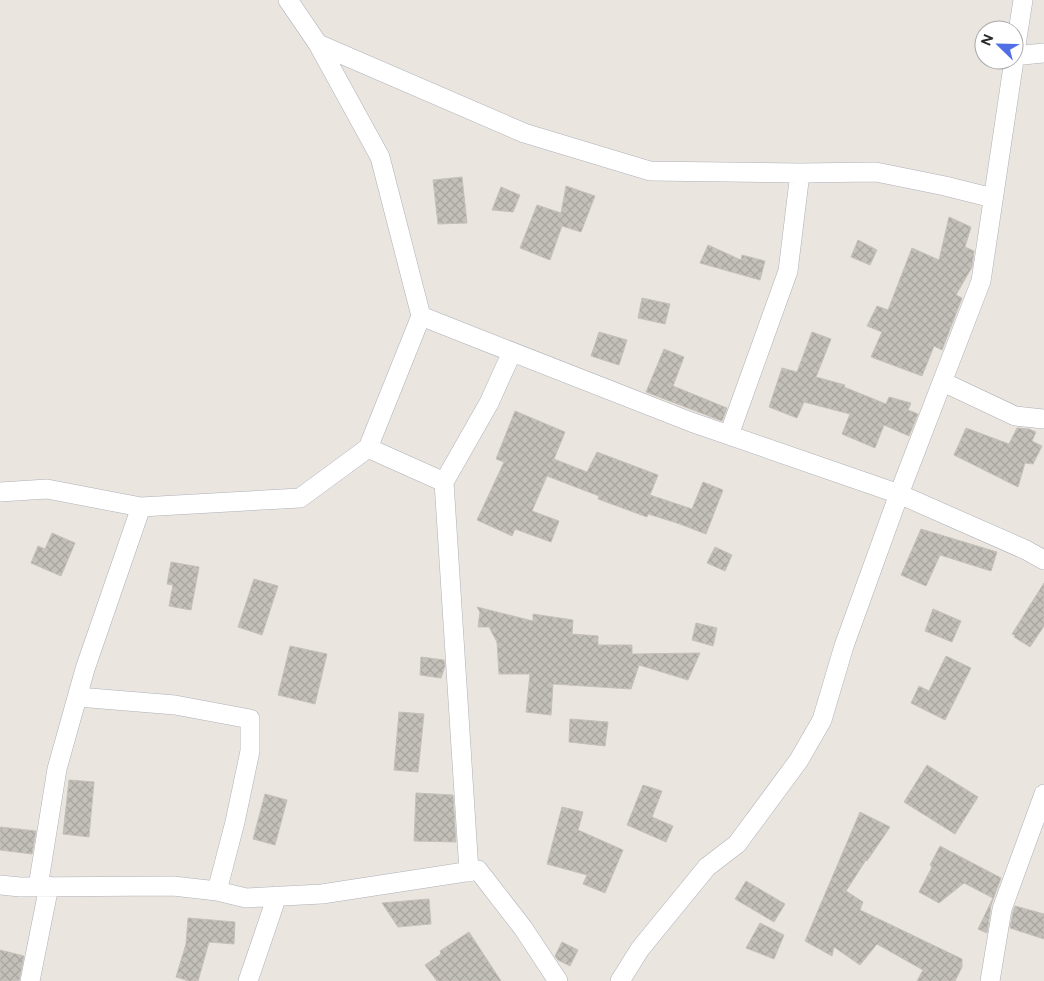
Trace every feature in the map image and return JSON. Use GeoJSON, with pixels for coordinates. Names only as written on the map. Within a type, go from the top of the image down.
{"type":"FeatureCollection","features":[{"type":"Feature","properties":{"kind":"street"},"geometry":{"type":"LineString","coordinates":[[0,492],[47,489],[141,507],[300,498],[368,448],[421,316],[380,158],[318,44],[288,0]]}},
{"type":"Feature","properties":{"kind":"street"},"geometry":{"type":"LineString","coordinates":[[1020,20],[1023,0]]}},
{"type":"Feature","properties":{"kind":"street"},"geometry":{"type":"LineString","coordinates":[[318,44],[524,133],[650,171],[876,172],[993,198]]}},
{"type":"Feature","properties":{"kind":"street"},"geometry":{"type":"LineString","coordinates":[[1024,56],[1044,53]]}},
{"type":"Feature","properties":{"kind":"street"},"geometry":{"type":"LineString","coordinates":[[620,981],[637,952],[708,867],[737,844],[799,760],[822,720],[844,646],[899,494],[980,281],[1012,70]]}},
{"type":"Feature","properties":{"kind":"street"},"geometry":{"type":"LineString","coordinates":[[729,435],[788,272],[800,173]]}},
{"type":"Feature","properties":{"kind":"street"},"geometry":{"type":"LineString","coordinates":[[421,316],[691,422],[899,494],[1026,550],[1044,560]]}},
{"type":"Feature","properties":{"kind":"street"},"geometry":{"type":"LineString","coordinates":[[469,872],[444,482],[489,403],[512,352]]}},
{"type":"Feature","properties":{"kind":"street"},"geometry":{"type":"LineString","coordinates":[[943,382],[1015,416],[1044,420]]}},
{"type":"Feature","properties":{"kind":"street"},"geometry":{"type":"LineString","coordinates":[[368,448],[444,482]]}},
{"type":"Feature","properties":{"kind":"street"},"geometry":{"type":"LineString","coordinates":[[30,981],[44,886],[57,770],[88,660],[141,507]]}},
{"type":"Feature","properties":{"kind":"street"},"geometry":{"type":"LineString","coordinates":[[78,697],[175,705],[250,719],[250,751],[216,891]]}},
{"type":"Feature","properties":{"kind":"street"},"geometry":{"type":"LineString","coordinates":[[990,981],[1002,909],[1044,794]]}},
{"type":"Feature","properties":{"kind":"street"},"geometry":{"type":"LineString","coordinates":[[0,885],[20,887],[173,886],[216,891],[246,898],[322,894],[478,870],[523,928],[558,981]]}},
{"type":"Feature","properties":{"kind":"street"},"geometry":{"type":"LineString","coordinates":[[248,981],[277,896]]}},
{"type":"Feature","properties":{"kind":"building"},"geometry":{"type":"Polygon","coordinates":[[[462,177],[467,223],[438,224],[433,180],[462,177]]]}},
{"type":"Feature","properties":{"kind":"building"},"geometry":{"type":"Polygon","coordinates":[[[566,186],[595,196],[581,232],[562,226],[550,260],[520,248],[537,205],[561,213],[566,186]]]}},
{"type":"Feature","properties":{"kind":"building"},"geometry":{"type":"Polygon","coordinates":[[[501,187],[520,195],[513,212],[492,210],[501,187]]]}},
{"type":"Feature","properties":{"kind":"building"},"geometry":{"type":"Polygon","coordinates":[[[949,217],[971,227],[965,247],[974,251],[972,267],[956,295],[962,298],[942,350],[934,346],[922,376],[871,357],[882,332],[867,326],[877,306],[888,310],[912,248],[939,260],[949,217]]]}},
{"type":"Feature","properties":{"kind":"building"},"geometry":{"type":"Polygon","coordinates":[[[858,240],[877,250],[870,265],[851,257],[858,240]]]}},
{"type":"Feature","properties":{"kind":"building"},"geometry":{"type":"Polygon","coordinates":[[[708,245],[741,260],[742,255],[765,261],[760,280],[700,263],[708,245]]]}},
{"type":"Feature","properties":{"kind":"building"},"geometry":{"type":"Polygon","coordinates":[[[642,298],[670,304],[665,324],[638,318],[642,298]]]}},
{"type":"Feature","properties":{"kind":"building"},"geometry":{"type":"Polygon","coordinates":[[[599,332],[627,340],[619,365],[591,356],[599,332]]]}},
{"type":"Feature","properties":{"kind":"building"},"geometry":{"type":"Polygon","coordinates":[[[812,332],[831,339],[816,377],[845,385],[844,387],[886,404],[889,397],[911,403],[908,410],[918,414],[909,436],[884,425],[875,448],[842,434],[850,414],[804,402],[797,418],[769,407],[782,368],[797,372],[812,332]]]}},
{"type":"Feature","properties":{"kind":"building"},"geometry":{"type":"Polygon","coordinates":[[[664,349],[684,357],[673,386],[727,408],[722,421],[646,392],[664,349]]]}},
{"type":"Feature","properties":{"kind":"building"},"geometry":{"type":"Polygon","coordinates":[[[515,411],[565,432],[554,459],[587,472],[597,452],[658,475],[650,495],[692,509],[703,482],[723,490],[706,534],[648,514],[647,517],[598,499],[599,496],[547,476],[532,511],[559,521],[551,542],[515,529],[512,536],[477,520],[504,462],[496,459],[515,411]]]}},
{"type":"Feature","properties":{"kind":"building"},"geometry":{"type":"Polygon","coordinates":[[[966,428],[1009,444],[1017,428],[1036,432],[1032,441],[1042,446],[1033,464],[1025,463],[1018,487],[954,455],[966,428]]]}},
{"type":"Feature","properties":{"kind":"building"},"geometry":{"type":"Polygon","coordinates":[[[921,529],[997,552],[991,571],[940,555],[926,586],[901,575],[921,529]]]}},
{"type":"Feature","properties":{"kind":"building"},"geometry":{"type":"Polygon","coordinates":[[[52,533],[75,543],[61,576],[31,563],[38,546],[45,549],[52,533]]]}},
{"type":"Feature","properties":{"kind":"building"},"geometry":{"type":"Polygon","coordinates":[[[715,547],[732,555],[725,571],[707,563],[715,547]]]}},
{"type":"Feature","properties":{"kind":"building"},"geometry":{"type":"Polygon","coordinates":[[[171,562],[199,567],[191,610],[169,606],[173,585],[167,584],[171,562]]]}},
{"type":"Feature","properties":{"kind":"building"},"geometry":{"type":"Polygon","coordinates":[[[254,579],[278,586],[262,635],[238,627],[254,579]]]}},
{"type":"Feature","properties":{"kind":"building"},"geometry":{"type":"Polygon","coordinates":[[[1044,583],[1044,626],[1030,647],[1012,634],[1044,583]]]}},
{"type":"Feature","properties":{"kind":"building"},"geometry":{"type":"Polygon","coordinates":[[[477,607],[533,621],[533,614],[573,620],[572,634],[598,636],[598,645],[632,645],[632,654],[700,653],[688,680],[639,665],[631,689],[553,684],[551,715],[526,712],[530,674],[499,674],[497,642],[489,627],[478,627],[480,612],[477,607]]]}},
{"type":"Feature","properties":{"kind":"building"},"geometry":{"type":"Polygon","coordinates":[[[933,609],[961,621],[952,642],[925,631],[933,609]]]}},
{"type":"Feature","properties":{"kind":"building"},"geometry":{"type":"Polygon","coordinates":[[[696,623],[717,628],[713,646],[692,640],[696,623]]]}},
{"type":"Feature","properties":{"kind":"building"},"geometry":{"type":"Polygon","coordinates":[[[290,646],[327,654],[315,704],[278,695],[290,646]]]}},
{"type":"Feature","properties":{"kind":"building"},"geometry":{"type":"Polygon","coordinates":[[[946,656],[971,668],[945,720],[911,703],[919,686],[929,691],[946,656]]]}},
{"type":"Feature","properties":{"kind":"building"},"geometry":{"type":"Polygon","coordinates":[[[421,657],[444,660],[445,666],[441,678],[420,675],[421,657]]]}},
{"type":"Feature","properties":{"kind":"building"},"geometry":{"type":"Polygon","coordinates":[[[399,712],[424,714],[418,772],[394,770],[399,712]]]}},
{"type":"Feature","properties":{"kind":"building"},"geometry":{"type":"Polygon","coordinates":[[[570,719],[608,722],[605,746],[569,742],[570,719]]]}},
{"type":"Feature","properties":{"kind":"building"},"geometry":{"type":"Polygon","coordinates":[[[927,765],[978,797],[955,834],[904,802],[927,765]]]}},
{"type":"Feature","properties":{"kind":"building"},"geometry":{"type":"Polygon","coordinates":[[[69,780],[94,782],[89,837],[63,834],[69,780]]]}},
{"type":"Feature","properties":{"kind":"building"},"geometry":{"type":"Polygon","coordinates":[[[643,785],[662,791],[652,817],[673,826],[666,842],[627,825],[643,785]]]}},
{"type":"Feature","properties":{"kind":"building"},"geometry":{"type":"Polygon","coordinates":[[[416,793],[453,795],[456,842],[414,841],[416,793]]]}},
{"type":"Feature","properties":{"kind":"building"},"geometry":{"type":"Polygon","coordinates":[[[265,794],[287,800],[275,845],[253,839],[265,794]]]}},
{"type":"Feature","properties":{"kind":"building"},"geometry":{"type":"Polygon","coordinates":[[[562,807],[583,812],[578,830],[623,850],[605,893],[583,884],[587,875],[547,864],[562,807]]]}},
{"type":"Feature","properties":{"kind":"building"},"geometry":{"type":"Polygon","coordinates":[[[860,812],[890,827],[846,891],[863,902],[860,910],[962,959],[962,967],[955,981],[917,981],[923,970],[877,944],[860,965],[834,947],[832,956],[805,941],[860,812]]]}},
{"type":"Feature","properties":{"kind":"building"},"geometry":{"type":"Polygon","coordinates":[[[0,827],[36,831],[32,854],[0,850],[0,827]]]}},
{"type":"Feature","properties":{"kind":"building"},"geometry":{"type":"Polygon","coordinates":[[[940,846],[1001,878],[991,905],[987,933],[978,929],[993,898],[964,883],[939,903],[919,892],[940,846]]]}},
{"type":"Feature","properties":{"kind":"building"},"geometry":{"type":"Polygon","coordinates":[[[746,881],[785,904],[774,922],[735,899],[746,881]]]}},
{"type":"Feature","properties":{"kind":"building"},"geometry":{"type":"Polygon","coordinates":[[[429,899],[431,924],[398,927],[382,903],[429,899]]]}},
{"type":"Feature","properties":{"kind":"building"},"geometry":{"type":"Polygon","coordinates":[[[1015,906],[1044,914],[1044,939],[1010,928],[1015,906]]]}},
{"type":"Feature","properties":{"kind":"building"},"geometry":{"type":"Polygon","coordinates":[[[188,918],[235,922],[234,944],[209,942],[198,981],[189,981],[176,977],[186,944],[188,918]]]}},
{"type":"Feature","properties":{"kind":"building"},"geometry":{"type":"Polygon","coordinates":[[[760,923],[784,935],[774,959],[746,948],[760,923]]]}},
{"type":"Feature","properties":{"kind":"building"},"geometry":{"type":"Polygon","coordinates":[[[469,932],[501,981],[437,981],[425,965],[441,954],[440,951],[469,932]]]}},
{"type":"Feature","properties":{"kind":"building"},"geometry":{"type":"Polygon","coordinates":[[[562,942],[578,950],[570,966],[558,960],[555,956],[562,942]]]}},
{"type":"Feature","properties":{"kind":"building"},"geometry":{"type":"Polygon","coordinates":[[[0,950],[24,956],[19,981],[0,981],[0,950]]]}}]}
